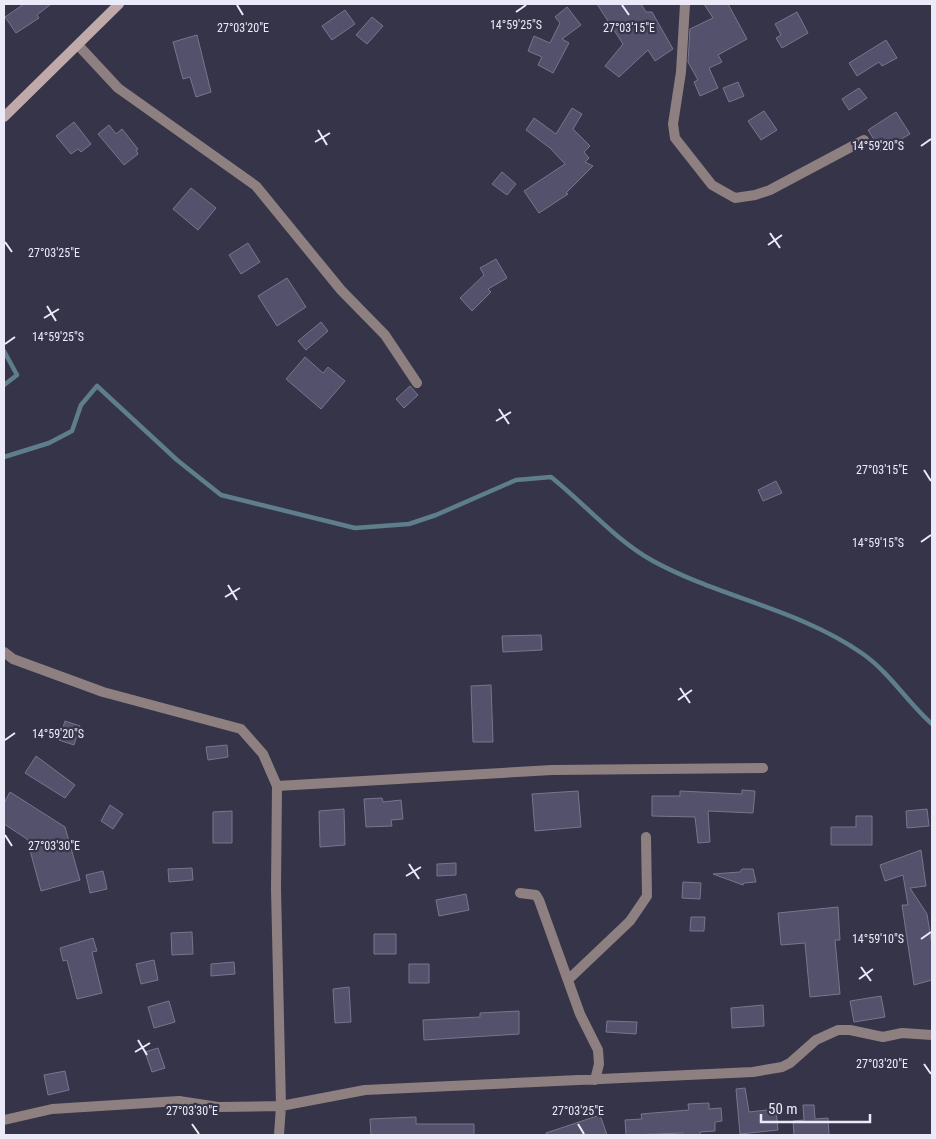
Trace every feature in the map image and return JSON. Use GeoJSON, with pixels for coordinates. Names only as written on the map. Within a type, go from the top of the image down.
{"type":"FeatureCollection","features":[{"type":"Feature","properties":{"kind":"street"},"geometry":{"type":"LineString","coordinates":[[4,116],[119,4]]}},
{"type":"Feature","properties":{"kind":"street"},"geometry":{"type":"LineString","coordinates":[[686,4],[681,72],[673,124],[675,138],[712,185],[735,198],[755,195],[770,190],[864,140]]}},
{"type":"Feature","properties":{"kind":"street"},"geometry":{"type":"LineString","coordinates":[[78,45],[118,88],[256,186],[341,290],[385,335],[417,383]]}},
{"type":"Feature","properties":{"kind":"street"},"geometry":{"type":"LineString","coordinates":[[4,652],[13,659],[103,692],[241,729],[263,754],[277,786],[276,889],[281,1106],[279,1135]]}},
{"type":"Feature","properties":{"kind":"street"},"geometry":{"type":"LineString","coordinates":[[277,786],[552,770],[763,768]]}},
{"type":"Feature","properties":{"kind":"street"},"geometry":{"type":"LineString","coordinates":[[569,979],[630,921],[647,896],[646,837]]}},
{"type":"Feature","properties":{"kind":"street"},"geometry":{"type":"LineString","coordinates":[[520,893],[536,895],[539,900],[580,1014],[598,1050],[599,1064],[595,1080]]}},
{"type":"Feature","properties":{"kind":"street"},"geometry":{"type":"LineString","coordinates":[[4,1120],[52,1109],[180,1101],[218,1107],[281,1106],[365,1090],[753,1072],[782,1067],[790,1063],[816,1040],[838,1030],[850,1030],[883,1038],[902,1033],[932,1034]]}},
{"type":"Feature","properties":{"kind":"building"},"geometry":{"type":"Polygon","coordinates":[[[24,4],[51,4],[37,15],[39,18],[16,33],[5,17],[24,4]]]}},
{"type":"Feature","properties":{"kind":"building"},"geometry":{"type":"Polygon","coordinates":[[[597,4],[641,4],[646,12],[652,12],[673,49],[655,61],[648,50],[619,77],[605,66],[623,44],[597,4]]]}},
{"type":"Feature","properties":{"kind":"building"},"geometry":{"type":"Polygon","coordinates":[[[704,4],[728,4],[747,39],[718,55],[722,62],[709,68],[718,88],[700,96],[694,82],[698,80],[688,62],[690,29],[713,18],[704,4]]]}},
{"type":"Feature","properties":{"kind":"building"},"geometry":{"type":"Polygon","coordinates":[[[567,7],[581,25],[562,39],[569,43],[553,73],[538,65],[542,57],[528,51],[534,36],[550,43],[560,23],[555,17],[567,7]]]}},
{"type":"Feature","properties":{"kind":"building"},"geometry":{"type":"Polygon","coordinates":[[[345,10],[355,24],[332,40],[322,26],[345,10]]]}},
{"type":"Feature","properties":{"kind":"building"},"geometry":{"type":"Polygon","coordinates":[[[797,12],[808,33],[782,48],[776,38],[781,35],[775,24],[797,12]]]}},
{"type":"Feature","properties":{"kind":"building"},"geometry":{"type":"Polygon","coordinates":[[[372,17],[383,26],[367,44],[356,35],[372,17]]]}},
{"type":"Feature","properties":{"kind":"building"},"geometry":{"type":"Polygon","coordinates":[[[197,35],[211,92],[196,97],[190,77],[183,79],[173,42],[197,35]]]}},
{"type":"Feature","properties":{"kind":"building"},"geometry":{"type":"Polygon","coordinates":[[[886,40],[897,58],[882,66],[879,62],[857,76],[849,63],[886,40]]]}},
{"type":"Feature","properties":{"kind":"building"},"geometry":{"type":"Polygon","coordinates":[[[738,82],[744,96],[729,102],[723,88],[738,82]]]}},
{"type":"Feature","properties":{"kind":"building"},"geometry":{"type":"Polygon","coordinates":[[[859,88],[867,98],[849,110],[842,99],[859,88]]]}},
{"type":"Feature","properties":{"kind":"building"},"geometry":{"type":"Polygon","coordinates":[[[572,108],[582,114],[573,129],[590,146],[584,152],[589,158],[585,162],[593,166],[566,193],[568,194],[539,213],[524,191],[565,164],[550,148],[526,130],[534,118],[556,134],[572,108]]]}},
{"type":"Feature","properties":{"kind":"building"},"geometry":{"type":"Polygon","coordinates":[[[764,111],[777,130],[761,140],[748,121],[764,111]]]}},
{"type":"Feature","properties":{"kind":"building"},"geometry":{"type":"Polygon","coordinates":[[[896,112],[910,134],[881,151],[868,130],[896,112]]]}},
{"type":"Feature","properties":{"kind":"building"},"geometry":{"type":"Polygon","coordinates":[[[74,122],[91,144],[81,152],[78,149],[71,154],[56,136],[74,122]]]}},
{"type":"Feature","properties":{"kind":"building"},"geometry":{"type":"Polygon","coordinates":[[[109,125],[116,134],[122,129],[138,149],[136,150],[138,154],[124,165],[98,134],[109,125]]]}},
{"type":"Feature","properties":{"kind":"building"},"geometry":{"type":"Polygon","coordinates":[[[502,172],[516,184],[507,195],[492,184],[502,172]]]}},
{"type":"Feature","properties":{"kind":"building"},"geometry":{"type":"Polygon","coordinates":[[[191,188],[216,208],[198,230],[173,209],[191,188]]]}},
{"type":"Feature","properties":{"kind":"building"},"geometry":{"type":"Polygon","coordinates":[[[248,243],[260,262],[241,274],[229,255],[248,243]]]}},
{"type":"Feature","properties":{"kind":"building"},"geometry":{"type":"Polygon","coordinates":[[[496,259],[507,278],[488,289],[491,292],[472,311],[460,298],[484,275],[480,268],[496,259]]]}},
{"type":"Feature","properties":{"kind":"building"},"geometry":{"type":"Polygon","coordinates":[[[287,278],[306,307],[277,326],[258,296],[287,278]]]}},
{"type":"Feature","properties":{"kind":"building"},"geometry":{"type":"Polygon","coordinates":[[[321,322],[328,331],[306,350],[298,341],[321,322]]]}},
{"type":"Feature","properties":{"kind":"building"},"geometry":{"type":"Polygon","coordinates":[[[305,357],[323,373],[328,367],[345,381],[321,409],[286,379],[305,357]]]}},
{"type":"Feature","properties":{"kind":"building"},"geometry":{"type":"Polygon","coordinates":[[[410,386],[418,395],[404,408],[396,399],[410,386]]]}},
{"type":"Feature","properties":{"kind":"building"},"geometry":{"type":"Polygon","coordinates":[[[776,481],[782,493],[763,501],[758,490],[776,481]]]}},
{"type":"Feature","properties":{"kind":"building"},"geometry":{"type":"Polygon","coordinates":[[[541,635],[542,650],[503,652],[502,636],[541,635]]]}},
{"type":"Feature","properties":{"kind":"building"},"geometry":{"type":"Polygon","coordinates":[[[491,685],[493,742],[473,742],[471,686],[491,685]]]}},
{"type":"Feature","properties":{"kind":"building"},"geometry":{"type":"Polygon","coordinates":[[[65,721],[80,726],[74,745],[59,740],[65,721]]]}},
{"type":"Feature","properties":{"kind":"building"},"geometry":{"type":"Polygon","coordinates":[[[227,745],[228,757],[208,760],[206,747],[227,745]]]}},
{"type":"Feature","properties":{"kind":"building"},"geometry":{"type":"Polygon","coordinates":[[[36,756],[75,785],[65,798],[25,773],[36,756]]]}},
{"type":"Feature","properties":{"kind":"building"},"geometry":{"type":"Polygon","coordinates":[[[742,790],[755,791],[753,813],[708,811],[710,842],[698,843],[695,817],[652,816],[652,796],[680,796],[680,791],[742,794],[742,790]]]}},
{"type":"Feature","properties":{"kind":"building"},"geometry":{"type":"Polygon","coordinates":[[[578,791],[581,827],[535,831],[532,794],[578,791]]]}},
{"type":"Feature","properties":{"kind":"building"},"geometry":{"type":"Polygon","coordinates":[[[10,792],[65,827],[80,880],[41,891],[27,839],[4,824],[4,803],[10,792]]]}},
{"type":"Feature","properties":{"kind":"building"},"geometry":{"type":"Polygon","coordinates":[[[382,798],[383,802],[401,800],[403,819],[391,820],[392,826],[366,827],[364,799],[382,798]]]}},
{"type":"Feature","properties":{"kind":"building"},"geometry":{"type":"Polygon","coordinates":[[[110,805],[123,814],[113,829],[101,821],[110,805]]]}},
{"type":"Feature","properties":{"kind":"building"},"geometry":{"type":"Polygon","coordinates":[[[344,809],[345,845],[320,847],[319,811],[344,809]]]}},
{"type":"Feature","properties":{"kind":"building"},"geometry":{"type":"Polygon","coordinates":[[[927,809],[929,826],[907,828],[906,811],[927,809]]]}},
{"type":"Feature","properties":{"kind":"building"},"geometry":{"type":"Polygon","coordinates":[[[232,811],[232,843],[213,843],[213,812],[232,811]]]}},
{"type":"Feature","properties":{"kind":"building"},"geometry":{"type":"Polygon","coordinates":[[[856,816],[872,816],[872,845],[831,845],[831,827],[856,827],[856,816]]]}},
{"type":"Feature","properties":{"kind":"building"},"geometry":{"type":"Polygon","coordinates":[[[921,850],[926,886],[910,888],[927,914],[932,946],[932,980],[914,985],[902,905],[908,905],[903,875],[885,881],[880,865],[921,850]]]}},
{"type":"Feature","properties":{"kind":"building"},"geometry":{"type":"Polygon","coordinates":[[[456,863],[456,875],[437,876],[437,864],[456,863]]]}},
{"type":"Feature","properties":{"kind":"building"},"geometry":{"type":"Polygon","coordinates":[[[192,868],[193,880],[169,882],[168,869],[192,868]]]}},
{"type":"Feature","properties":{"kind":"building"},"geometry":{"type":"Polygon","coordinates":[[[742,869],[753,869],[756,882],[744,883],[743,885],[713,874],[740,872],[742,869]]]}},
{"type":"Feature","properties":{"kind":"building"},"geometry":{"type":"Polygon","coordinates":[[[103,871],[107,889],[90,893],[86,875],[103,871]]]}},
{"type":"Feature","properties":{"kind":"building"},"geometry":{"type":"Polygon","coordinates":[[[683,882],[701,883],[700,899],[682,898],[683,882]]]}},
{"type":"Feature","properties":{"kind":"building"},"geometry":{"type":"Polygon","coordinates":[[[466,894],[469,910],[439,916],[436,900],[466,894]]]}},
{"type":"Feature","properties":{"kind":"building"},"geometry":{"type":"Polygon","coordinates":[[[838,907],[840,940],[835,940],[840,994],[810,997],[805,943],[781,945],[778,913],[838,907]]]}},
{"type":"Feature","properties":{"kind":"building"},"geometry":{"type":"Polygon","coordinates":[[[691,917],[705,917],[704,931],[690,931],[691,917]]]}},
{"type":"Feature","properties":{"kind":"building"},"geometry":{"type":"Polygon","coordinates":[[[192,932],[193,954],[172,955],[171,933],[192,932]]]}},
{"type":"Feature","properties":{"kind":"building"},"geometry":{"type":"Polygon","coordinates":[[[374,934],[396,934],[396,954],[374,954],[374,934]]]}},
{"type":"Feature","properties":{"kind":"building"},"geometry":{"type":"Polygon","coordinates":[[[93,938],[97,951],[92,952],[102,993],[77,999],[67,960],[63,961],[60,948],[93,938]]]}},
{"type":"Feature","properties":{"kind":"building"},"geometry":{"type":"Polygon","coordinates":[[[154,960],[158,980],[141,984],[136,964],[154,960]]]}},
{"type":"Feature","properties":{"kind":"building"},"geometry":{"type":"Polygon","coordinates":[[[234,962],[235,974],[211,976],[211,964],[234,962]]]}},
{"type":"Feature","properties":{"kind":"building"},"geometry":{"type":"Polygon","coordinates":[[[409,964],[429,964],[429,983],[409,983],[409,964]]]}},
{"type":"Feature","properties":{"kind":"building"},"geometry":{"type":"Polygon","coordinates":[[[349,987],[351,1022],[335,1023],[333,989],[349,987]]]}},
{"type":"Feature","properties":{"kind":"building"},"geometry":{"type":"Polygon","coordinates":[[[881,996],[885,1017],[854,1022],[850,1001],[881,996]]]}},
{"type":"Feature","properties":{"kind":"building"},"geometry":{"type":"Polygon","coordinates":[[[169,1001],[175,1022],[154,1028],[148,1007],[169,1001]]]}},
{"type":"Feature","properties":{"kind":"building"},"geometry":{"type":"Polygon","coordinates":[[[763,1005],[764,1026],[732,1028],[731,1008],[763,1005]]]}},
{"type":"Feature","properties":{"kind":"building"},"geometry":{"type":"Polygon","coordinates":[[[519,1011],[519,1034],[424,1040],[423,1020],[480,1017],[480,1013],[519,1011]]]}},
{"type":"Feature","properties":{"kind":"building"},"geometry":{"type":"Polygon","coordinates":[[[607,1021],[637,1022],[636,1034],[606,1032],[607,1021]]]}},
{"type":"Feature","properties":{"kind":"building"},"geometry":{"type":"Polygon","coordinates":[[[158,1048],[165,1068],[152,1072],[145,1052],[158,1048]]]}},
{"type":"Feature","properties":{"kind":"building"},"geometry":{"type":"Polygon","coordinates":[[[65,1071],[69,1090],[48,1095],[44,1075],[65,1071]]]}},
{"type":"Feature","properties":{"kind":"building"},"geometry":{"type":"Polygon","coordinates":[[[745,1088],[749,1112],[776,1109],[778,1130],[740,1134],[736,1089],[745,1088]]]}},
{"type":"Feature","properties":{"kind":"building"},"geometry":{"type":"Polygon","coordinates":[[[709,1103],[709,1109],[721,1108],[722,1121],[715,1122],[715,1131],[700,1132],[700,1135],[684,1135],[683,1133],[626,1135],[625,1120],[642,1119],[641,1114],[689,1110],[688,1104],[709,1103]]]}},
{"type":"Feature","properties":{"kind":"building"},"geometry":{"type":"Polygon","coordinates":[[[803,1105],[814,1105],[815,1119],[828,1118],[829,1135],[794,1135],[793,1121],[804,1120],[803,1105]]]}},
{"type":"Feature","properties":{"kind":"building"},"geometry":{"type":"Polygon","coordinates":[[[600,1115],[607,1135],[546,1135],[546,1133],[600,1115]]]}},
{"type":"Feature","properties":{"kind":"building"},"geometry":{"type":"Polygon","coordinates":[[[416,1117],[416,1124],[474,1124],[474,1135],[371,1135],[370,1119],[416,1117]]]}},
{"type":"Feature","properties":{"kind":"waterway"},"geometry":{"type":"LineString","coordinates":[[4,351],[17,375],[4,385]]}},
{"type":"Feature","properties":{"kind":"waterway"},"geometry":{"type":"LineString","coordinates":[[4,457],[49,443],[72,431],[81,405],[97,386],[177,460],[221,495],[355,528],[409,524],[436,515],[516,480],[551,477],[625,542],[653,561],[706,585],[813,626],[863,654],[882,670],[932,724]]}}]}
